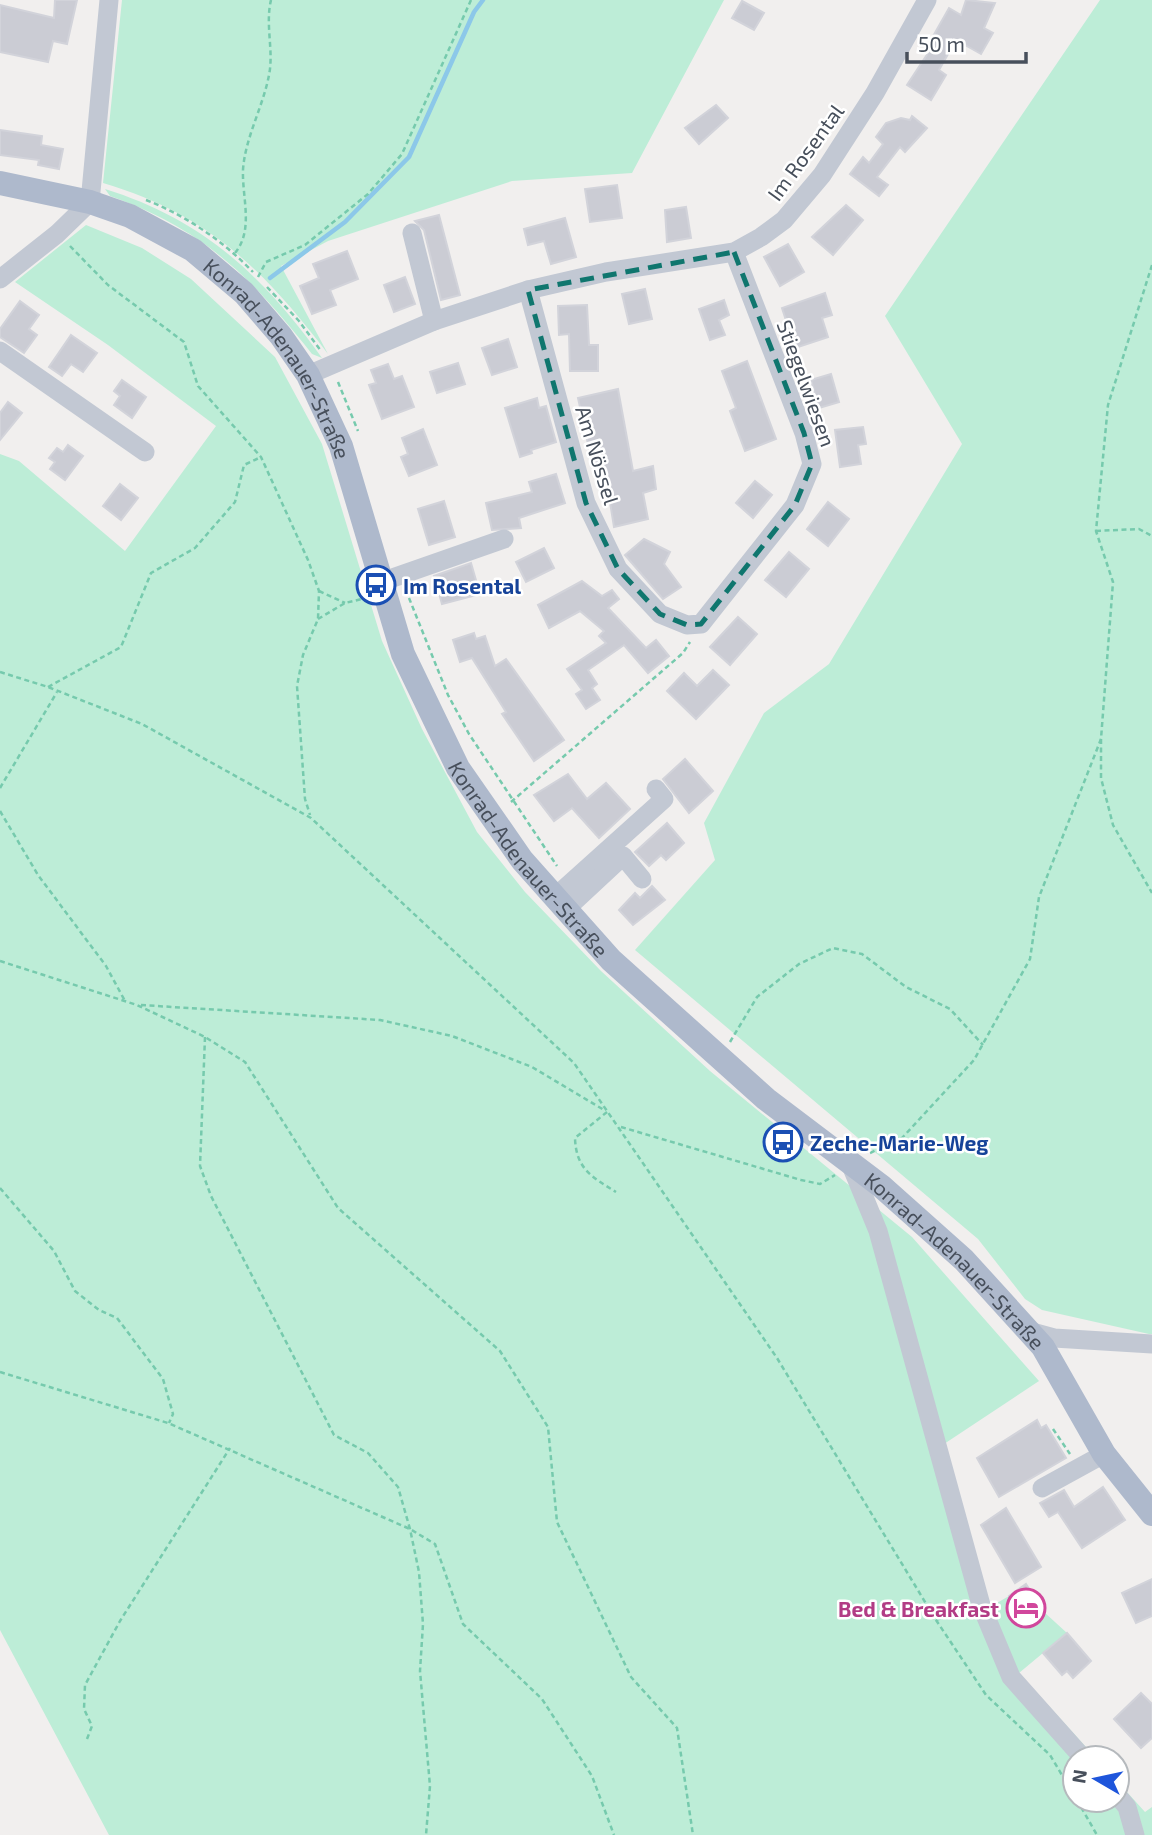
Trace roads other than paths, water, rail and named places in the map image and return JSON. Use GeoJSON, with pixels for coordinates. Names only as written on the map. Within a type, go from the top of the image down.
{"type":"FeatureCollection","features":[{"type":"Feature","properties":{"kind":"main road","name":"Konrad-Adenauer-Straße"},"geometry":{"type":"LineString","coordinates":[[0,183],[90,202],[159,231],[218,270],[244,293],[281,336],[308,376],[341,446],[389,585],[403,654],[458,768],[522,860],[564,897],[611,960],[766,1098],[850,1162],[964,1260],[1032,1332],[1104,1454],[1152,1514]]}},
{"type":"Feature","properties":{"kind":"street"},"geometry":{"type":"LineString","coordinates":[[0,279],[57,234],[90,202],[109,0]]}},
{"type":"Feature","properties":{"kind":"street","name":"Im Rosental"},"geometry":{"type":"LineString","coordinates":[[308,376],[330,364],[434,321],[528,290],[606,272],[734,252],[784,220],[822,175],[875,93],[927,0]]}},
{"type":"Feature","properties":{"kind":"street"},"geometry":{"type":"LineString","coordinates":[[412,233],[434,321]]}},
{"type":"Feature","properties":{"kind":"street","name":"Stiegelwiesen"},"geometry":{"type":"LineString","coordinates":[[701,624],[794,505],[812,464],[804,433],[734,252]]}},
{"type":"Feature","properties":{"kind":"street","name":"Am Nössel"},"geometry":{"type":"LineString","coordinates":[[528,290],[586,503],[618,569],[660,614],[687,625],[701,624]]}},
{"type":"Feature","properties":{"kind":"street"},"geometry":{"type":"LineString","coordinates":[[0,351],[145,452]]}},
{"type":"Feature","properties":{"kind":"street"},"geometry":{"type":"LineString","coordinates":[[389,585],[504,539]]}},
{"type":"Feature","properties":{"kind":"street"},"geometry":{"type":"LineString","coordinates":[[564,897],[664,799],[656,789]]}},
{"type":"Feature","properties":{"kind":"street"},"geometry":{"type":"LineString","coordinates":[[564,897],[623,856],[642,879]]}},
{"type":"Feature","properties":{"kind":"street"},"geometry":{"type":"LineString","coordinates":[[850,1162],[878,1231],[981,1605],[1011,1677],[1071,1744]]}},
{"type":"Feature","properties":{"kind":"street"},"geometry":{"type":"LineString","coordinates":[[1032,1332],[1055,1338],[1152,1344]]}},
{"type":"Feature","properties":{"kind":"street"},"geometry":{"type":"LineString","coordinates":[[1042,1488],[1104,1454]]}},
{"type":"Feature","properties":{"kind":"street"},"geometry":{"type":"LineString","coordinates":[[1129,1814],[1135,1835]]}},
{"type":"Feature","properties":{"kind":"waterway"},"geometry":{"type":"LineString","coordinates":[[270,278],[345,222],[409,157],[474,12],[483,0]]}},
{"type":"Feature","properties":{"kind":"place","name":"Im Rosental"},"geometry":{"type":"Point","coordinates":[376,585]}},
{"type":"Feature","properties":{"kind":"place","name":"Zeche-Marie-Weg"},"geometry":{"type":"Point","coordinates":[783,1142]}},
{"type":"Feature","properties":{"kind":"place","name":"Bed & Breakfast"},"geometry":{"type":"Point","coordinates":[1026,1608]}}]}
